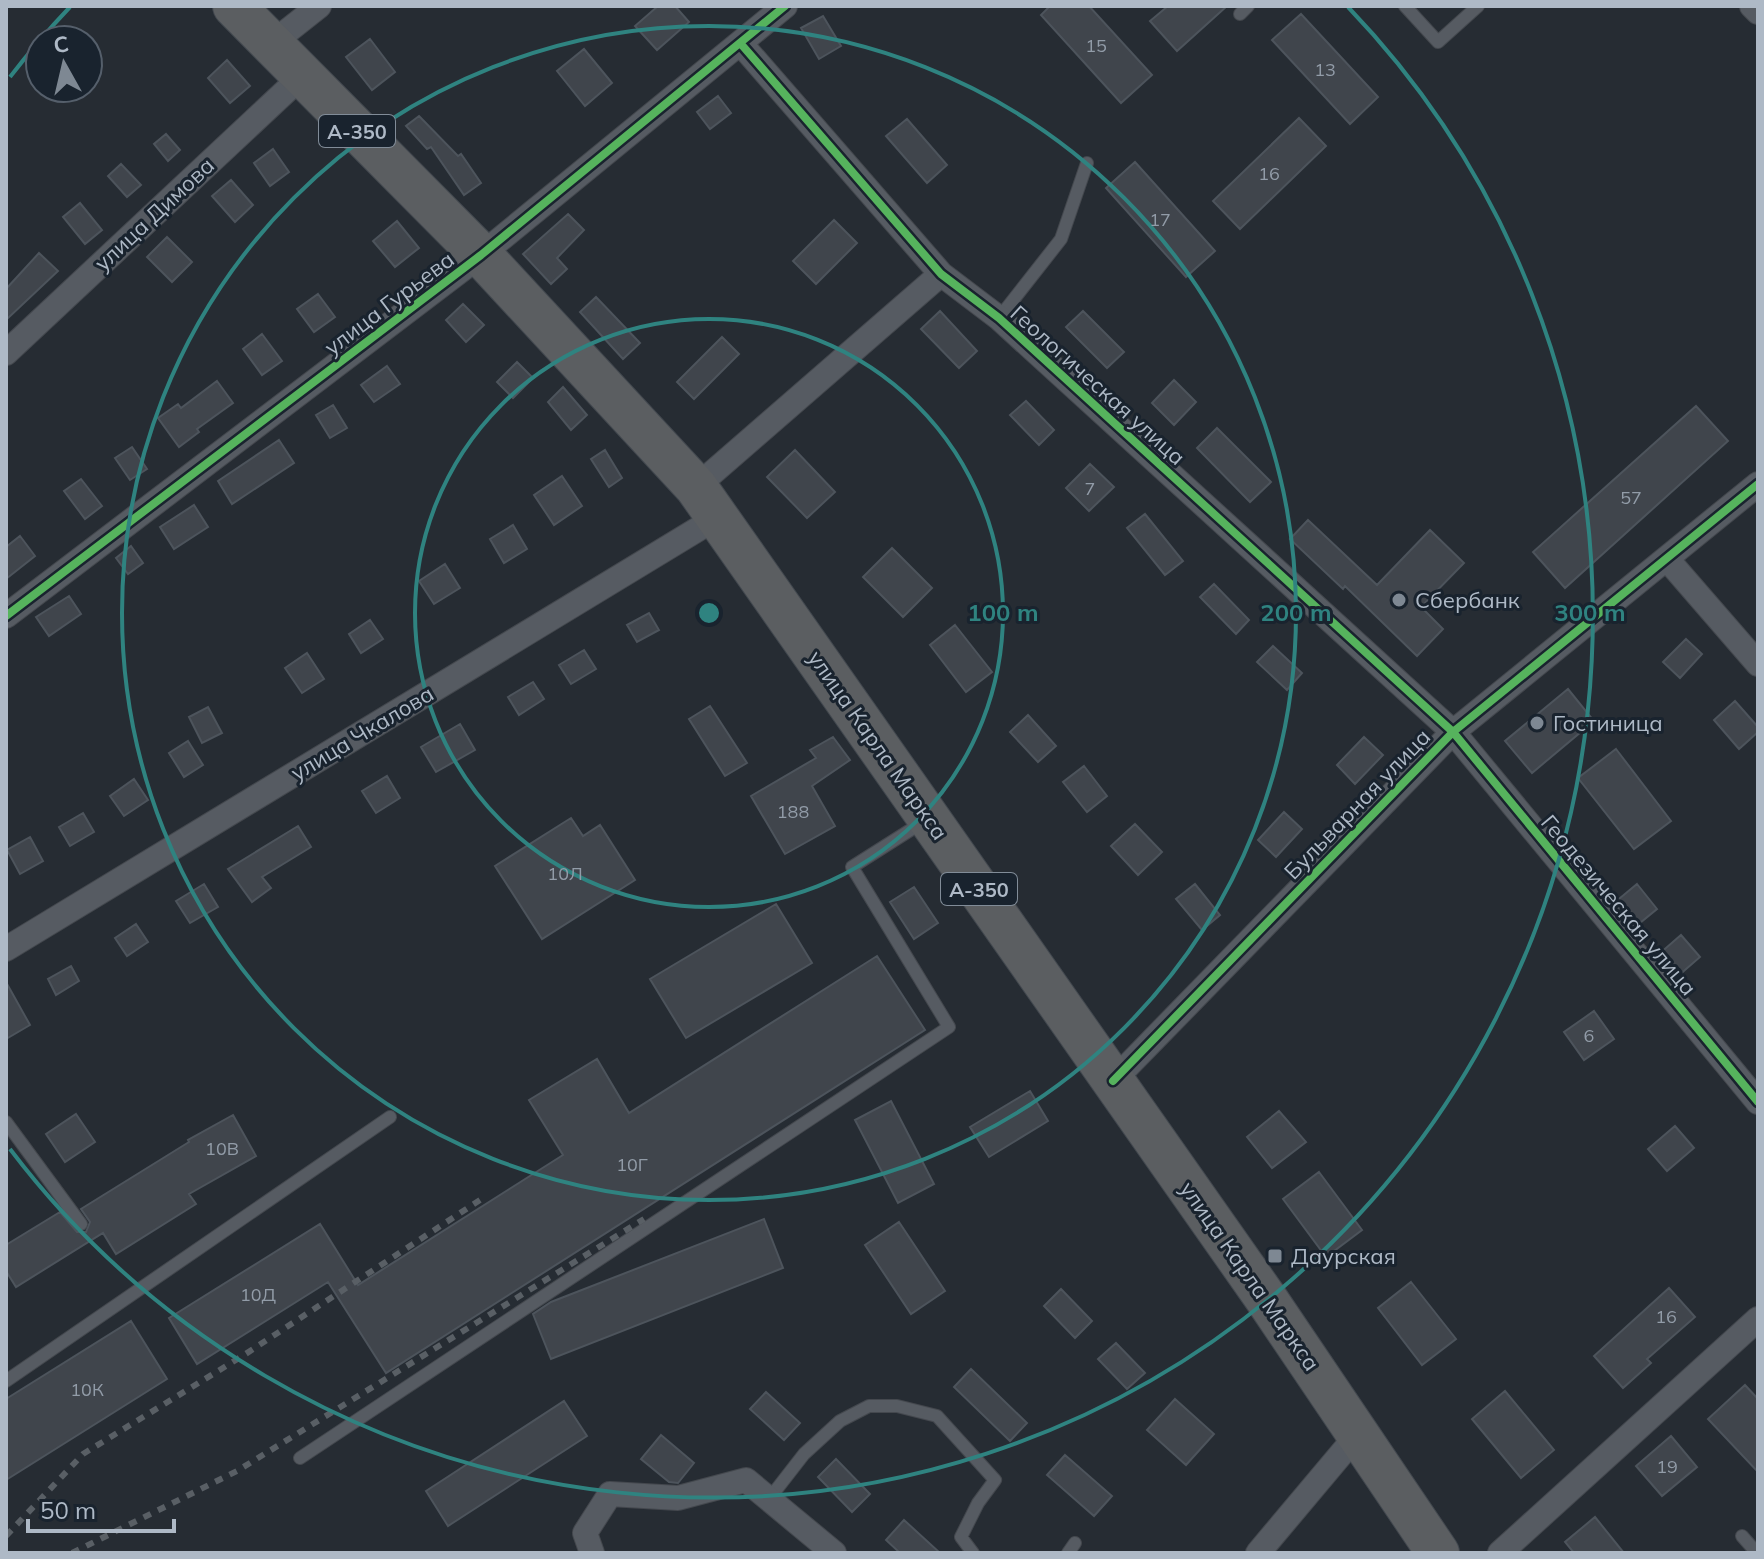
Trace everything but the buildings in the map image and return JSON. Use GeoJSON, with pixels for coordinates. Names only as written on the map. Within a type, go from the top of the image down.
{"type":"FeatureCollection","features":[{"type":"Feature","properties":{"kind":"highway","name":"улица Карла Маркса"},"geometry":{"type":"LineString","coordinates":[[234,6],[481,255],[707,502],[1113,1081],[1438,1553]]}},
{"type":"Feature","properties":{"kind":"street"},"geometry":{"type":"LineString","coordinates":[[271,44],[319,6]]}},
{"type":"Feature","properties":{"kind":"street","name":"улица Гурьева"},"geometry":{"type":"LineString","coordinates":[[6,616],[481,255],[785,6]]}},
{"type":"Feature","properties":{"kind":"street"},"geometry":{"type":"LineString","coordinates":[[1752,6],[1758,12]]}},
{"type":"Feature","properties":{"kind":"street","name":"Геологическая улица"},"geometry":{"type":"LineString","coordinates":[[741,44],[941,274],[999,318],[1453,732]]}},
{"type":"Feature","properties":{"kind":"street","name":"улица Димова"},"geometry":{"type":"LineString","coordinates":[[6,353],[302,76]]}},
{"type":"Feature","properties":{"kind":"street","name":"улица Чкалова"},"geometry":{"type":"LineString","coordinates":[[6,949],[707,502],[941,274]]}},
{"type":"Feature","properties":{"kind":"street","name":"Бульварная улица"},"geometry":{"type":"LineString","coordinates":[[1113,1081],[1453,732],[1758,484]]}},
{"type":"Feature","properties":{"kind":"street"},"geometry":{"type":"LineString","coordinates":[[1667,559],[1758,664]]}},
{"type":"Feature","properties":{"kind":"street","name":"Геодезическая улица"},"geometry":{"type":"LineString","coordinates":[[1453,732],[1758,1102]]}},
{"type":"Feature","properties":{"kind":"street"},"geometry":{"type":"LineString","coordinates":[[1500,1553],[1758,1319]]}},
{"type":"Feature","properties":{"kind":"street"},"geometry":{"type":"LineString","coordinates":[[1258,1553],[1358,1434]]}},
{"type":"Feature","properties":{"kind":"street"},"geometry":{"type":"LineString","coordinates":[[592,1553],[585,1533],[610,1494],[678,1498],[746,1480],[834,1553]]}},
{"type":"Feature","properties":{"kind":"lane"},"geometry":{"type":"LineString","coordinates":[[1405,6],[1438,42],[1478,6]]}},
{"type":"Feature","properties":{"kind":"lane"},"geometry":{"type":"LineString","coordinates":[[999,318],[1061,239],[1087,163]]}},
{"type":"Feature","properties":{"kind":"lane"},"geometry":{"type":"LineString","coordinates":[[300,1458],[949,1027],[852,867],[929,818]]}},
{"type":"Feature","properties":{"kind":"lane"},"geometry":{"type":"LineString","coordinates":[[6,1381],[390,1117]]}},
{"type":"Feature","properties":{"kind":"lane"},"geometry":{"type":"LineString","coordinates":[[6,1122],[81,1224]]}},
{"type":"Feature","properties":{"kind":"lane"},"geometry":{"type":"LineString","coordinates":[[769,1499],[804,1454],[840,1421],[869,1406],[897,1406],[937,1416],[995,1480],[978,1503],[961,1537],[973,1553]]}},
{"type":"Feature","properties":{"kind":"lane"},"geometry":{"type":"LineString","coordinates":[[1742,1536],[1757,1553]]}},
{"type":"Feature","properties":{"kind":"railway"},"geometry":{"type":"LineString","coordinates":[[6,1536],[83,1454],[244,1355],[480,1200]]}},
{"type":"Feature","properties":{"kind":"railway"},"geometry":{"type":"LineString","coordinates":[[72,1553],[237,1471],[644,1219]]}},
{"type":"Feature","properties":{"kind":"cycle path"},"geometry":{"type":"LineString","coordinates":[[6,616],[481,255],[785,6]]}},
{"type":"Feature","properties":{"kind":"cycle path"},"geometry":{"type":"LineString","coordinates":[[741,44],[941,274],[999,318],[1453,732],[1758,1102]]}},
{"type":"Feature","properties":{"kind":"cycle path"},"geometry":{"type":"LineString","coordinates":[[1113,1081],[1453,732],[1758,484]]}},
{"type":"Feature","properties":{"kind":"place","name":"Сбербанк"},"geometry":{"type":"Point","coordinates":[1399,600]}},
{"type":"Feature","properties":{"kind":"place","name":"Гостиница"},"geometry":{"type":"Point","coordinates":[1537,723]}},
{"type":"Feature","properties":{"kind":"place","name":"Даурская"},"geometry":{"type":"Point","coordinates":[1275,1256]}}]}
